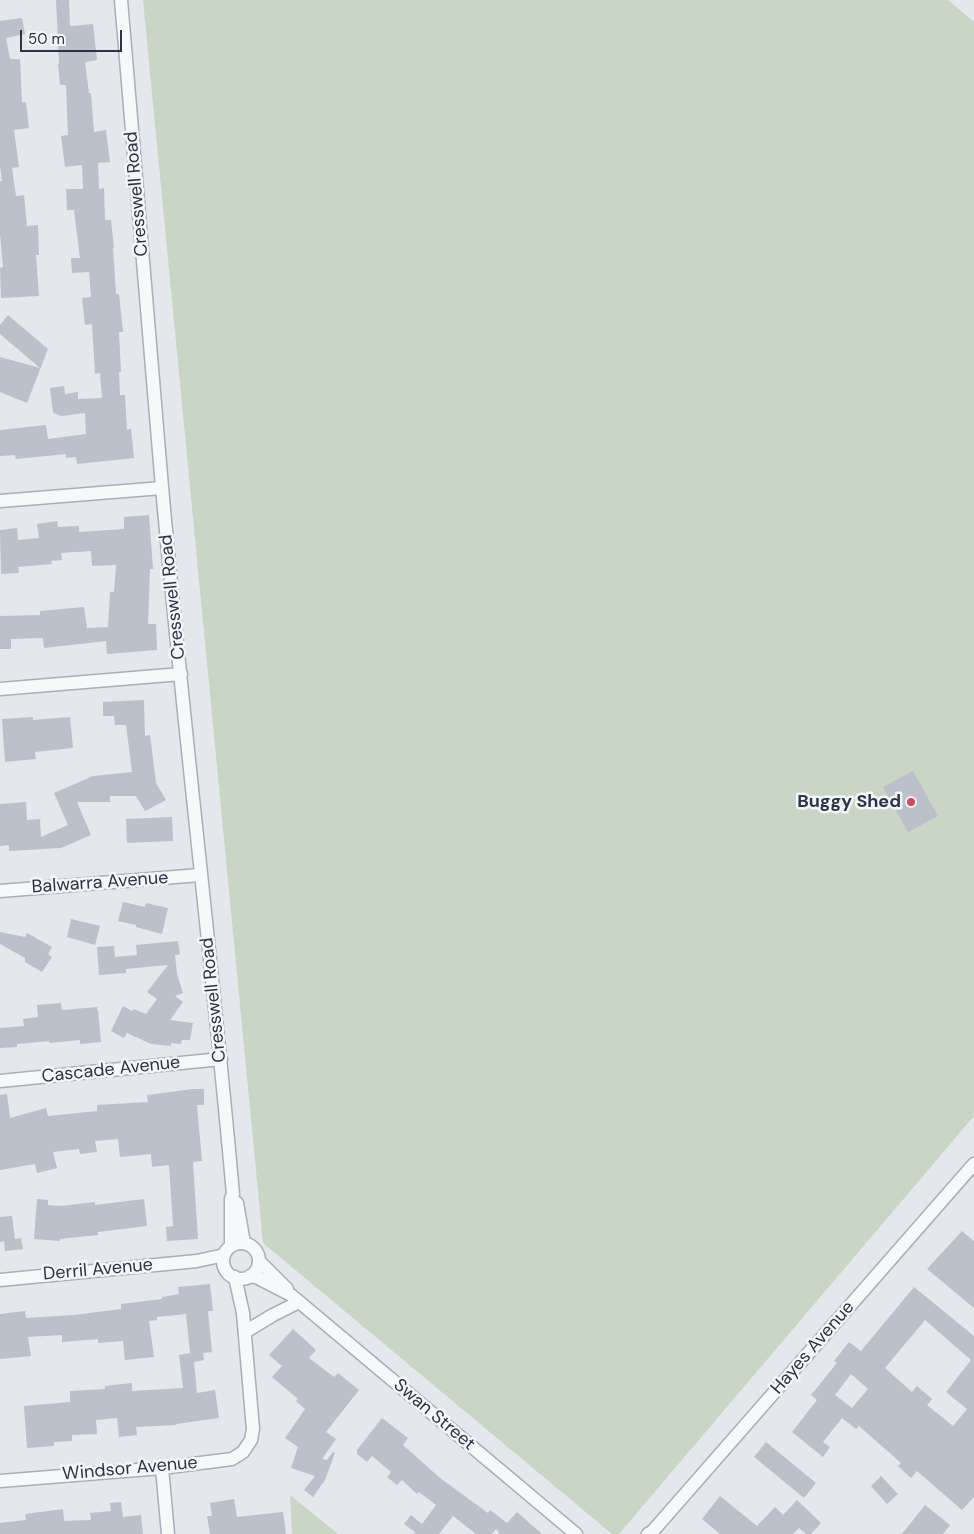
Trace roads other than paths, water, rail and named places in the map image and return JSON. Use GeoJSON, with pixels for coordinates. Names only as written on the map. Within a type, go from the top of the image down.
{"type":"FeatureCollection","features":[{"type":"Feature","properties":{"kind":"street","name":"Cresswell Road"},"geometry":{"type":"LineString","coordinates":[[122,0],[162,488],[200,875],[221,1059],[233,1194],[231,1199],[231,1253]]}},
{"type":"Feature","properties":{"kind":"street"},"geometry":{"type":"LineString","coordinates":[[0,501],[162,488]]}},
{"type":"Feature","properties":{"kind":"street"},"geometry":{"type":"LineString","coordinates":[[0,689],[181,674]]}},
{"type":"Feature","properties":{"kind":"street","name":"Balwarra Avenue"},"geometry":{"type":"LineString","coordinates":[[0,891],[200,875]]}},
{"type":"Feature","properties":{"kind":"street","name":"Cascade Avenue"},"geometry":{"type":"LineString","coordinates":[[0,1081],[221,1059]]}},
{"type":"Feature","properties":{"kind":"street","name":"Hayes Avenue"},"geometry":{"type":"LineString","coordinates":[[650,1533],[974,1164]]}},
{"type":"Feature","properties":{"kind":"street"},"geometry":{"type":"LineString","coordinates":[[253,1248],[259,1261],[256,1270],[250,1276],[240,1278],[229,1273],[231,1253],[253,1248]]}},
{"type":"Feature","properties":{"kind":"street","name":"Derril Avenue"},"geometry":{"type":"LineString","coordinates":[[0,1280],[197,1261],[231,1253]]}},
{"type":"Feature","properties":{"kind":"street","name":"Swan Street"},"geometry":{"type":"LineString","coordinates":[[259,1261],[295,1298],[576,1534]]}},
{"type":"Feature","properties":{"kind":"street","name":"Swan Street"},"geometry":{"type":"LineString","coordinates":[[250,1276],[256,1277],[295,1298]]}},
{"type":"Feature","properties":{"kind":"street"},"geometry":{"type":"LineString","coordinates":[[235,1277],[241,1298],[245,1332],[295,1298]]}},
{"type":"Feature","properties":{"kind":"street","name":"Windsor Avenue"},"geometry":{"type":"LineString","coordinates":[[0,1481],[162,1468],[232,1459],[243,1452],[251,1440],[253,1429],[245,1332]]}},
{"type":"Feature","properties":{"kind":"street"},"geometry":{"type":"LineString","coordinates":[[162,1468],[168,1534]]}},
{"type":"Feature","properties":{"kind":"place","name":"Buggy Shed"},"geometry":{"type":"Point","coordinates":[911,802]}}]}
